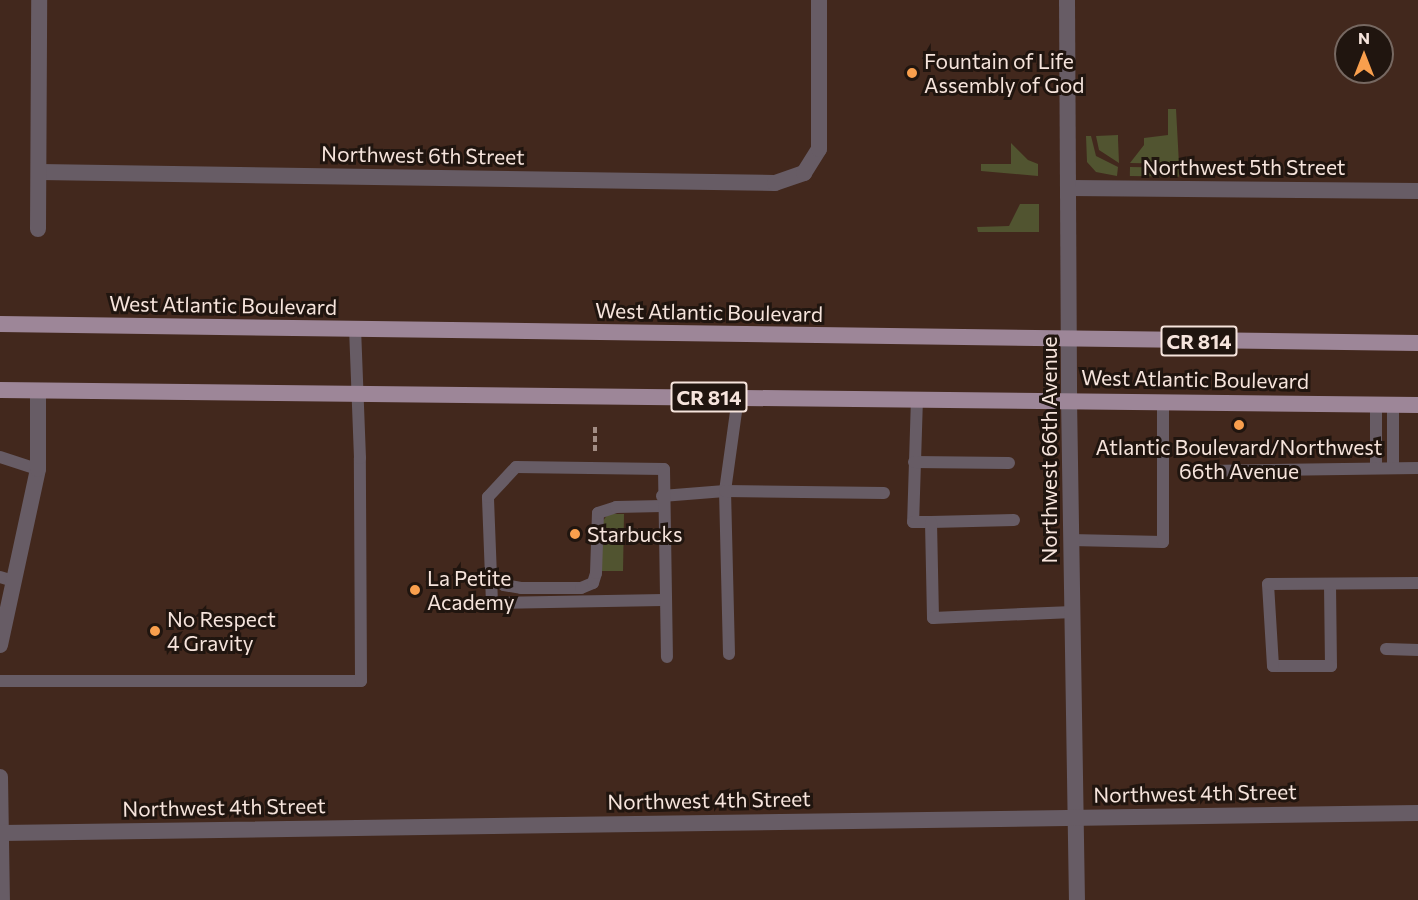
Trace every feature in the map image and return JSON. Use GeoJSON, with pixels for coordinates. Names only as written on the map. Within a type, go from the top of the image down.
{"type":"FeatureCollection","features":[{"type":"Feature","properties":{"kind":"main road","name":"West Atlantic Boulevard"},"geometry":{"type":"LineString","coordinates":[[0,324],[1418,343]]}},
{"type":"Feature","properties":{"kind":"main road","name":"West Atlantic Boulevard"},"geometry":{"type":"LineString","coordinates":[[0,390],[1069,399],[1418,405]]}},
{"type":"Feature","properties":{"kind":"street"},"geometry":{"type":"LineString","coordinates":[[38,229],[39,0]]}},
{"type":"Feature","properties":{"kind":"street","name":"Northwest 6th Street"},"geometry":{"type":"LineString","coordinates":[[40,172],[775,183],[804,173],[819,149],[819,0]]}},
{"type":"Feature","properties":{"kind":"street","name":"Northwest 66th Avenue"},"geometry":{"type":"LineString","coordinates":[[1067,0],[1070,188],[1069,399],[1077,900]]}},
{"type":"Feature","properties":{"kind":"street","name":"Northwest 5th Street"},"geometry":{"type":"LineString","coordinates":[[1070,188],[1418,191]]}},
{"type":"Feature","properties":{"kind":"street"},"geometry":{"type":"LineString","coordinates":[[0,645],[6,579],[38,469],[38,391]]}},
{"type":"Feature","properties":{"kind":"street"},"geometry":{"type":"LineString","coordinates":[[0,777],[2,900]]}},
{"type":"Feature","properties":{"kind":"street","name":"Northwest 4th Street"},"geometry":{"type":"LineString","coordinates":[[2,833],[1418,813]]}},
{"type":"Feature","properties":{"kind":"lane"},"geometry":{"type":"LineString","coordinates":[[0,681],[361,681],[355,329]]}},
{"type":"Feature","properties":{"kind":"lane"},"geometry":{"type":"LineString","coordinates":[[729,654],[725,491],[738,397]]}},
{"type":"Feature","properties":{"kind":"lane"},"geometry":{"type":"LineString","coordinates":[[917,398],[913,522],[1014,520]]}},
{"type":"Feature","properties":{"kind":"lane"},"geometry":{"type":"LineString","coordinates":[[1071,540],[1163,542],[1163,401]]}},
{"type":"Feature","properties":{"kind":"lane"},"geometry":{"type":"LineString","coordinates":[[1376,468],[1384,405]]}},
{"type":"Feature","properties":{"kind":"lane"},"geometry":{"type":"LineString","coordinates":[[1384,405],[1393,468]]}},
{"type":"Feature","properties":{"kind":"lane"},"geometry":{"type":"LineString","coordinates":[[1,462],[38,469]]}},
{"type":"Feature","properties":{"kind":"lane"},"geometry":{"type":"LineString","coordinates":[[914,462],[1009,463]]}},
{"type":"Feature","properties":{"kind":"lane"},"geometry":{"type":"LineString","coordinates":[[663,600],[492,603],[488,497],[516,467],[664,469],[663,600],[667,657]]}},
{"type":"Feature","properties":{"kind":"lane"},"geometry":{"type":"LineString","coordinates":[[1206,471],[1418,468]]}},
{"type":"Feature","properties":{"kind":"lane"},"geometry":{"type":"LineString","coordinates":[[491,575],[504,585],[521,588],[581,588],[593,583],[596,573],[598,513],[616,507],[725,491],[884,493]]}},
{"type":"Feature","properties":{"kind":"lane"},"geometry":{"type":"LineString","coordinates":[[931,522],[933,618],[1073,612]]}},
{"type":"Feature","properties":{"kind":"lane"},"geometry":{"type":"LineString","coordinates":[[1330,585],[1330,666],[1273,666],[1268,584],[1418,584]]}},
{"type":"Feature","properties":{"kind":"lane"},"geometry":{"type":"LineString","coordinates":[[1386,649],[1418,650]]}},
{"type":"Feature","properties":{"kind":"path"},"geometry":{"type":"LineString","coordinates":[[595,427],[595,460]]}},
{"type":"Feature","properties":{"kind":"green space"},"geometry":{"type":"Polygon","coordinates":[[[1168,109],[1176,109],[1179,164],[1130,163],[1144,145],[1144,138],[1168,135],[1168,109]]]}},
{"type":"Feature","properties":{"kind":"green space"},"geometry":{"type":"Polygon","coordinates":[[[1118,135],[1119,163],[1099,150],[1096,136],[1118,135]]]}},
{"type":"Feature","properties":{"kind":"green space"},"geometry":{"type":"Polygon","coordinates":[[[1086,136],[1091,136],[1096,156],[1118,167],[1117,176],[1096,172],[1087,162],[1086,136]]]}},
{"type":"Feature","properties":{"kind":"green space"},"geometry":{"type":"Polygon","coordinates":[[[1011,143],[1028,160],[1038,164],[1038,176],[981,171],[981,164],[1011,164],[1011,143]]]}},
{"type":"Feature","properties":{"kind":"green space"},"geometry":{"type":"Polygon","coordinates":[[[1130,167],[1179,168],[1179,177],[1130,176],[1130,167]]]}},
{"type":"Feature","properties":{"kind":"green space"},"geometry":{"type":"Polygon","coordinates":[[[1020,204],[1039,204],[1039,232],[978,232],[977,227],[1009,226],[1020,204]]]}},
{"type":"Feature","properties":{"kind":"green space"},"geometry":{"type":"Polygon","coordinates":[[[608,514],[624,514],[623,571],[601,571],[602,522],[608,514]]]}},
{"type":"Feature","properties":{"kind":"place","name":"Fountain of Life Assembly of God"},"geometry":{"type":"Point","coordinates":[912,73]}},
{"type":"Feature","properties":{"kind":"place","name":"Atlantic Boulevard/Northwest 66th Avenue"},"geometry":{"type":"Point","coordinates":[1239,425]}},
{"type":"Feature","properties":{"kind":"place","name":"Starbucks"},"geometry":{"type":"Point","coordinates":[575,534]}},
{"type":"Feature","properties":{"kind":"place","name":"La Petite Academy"},"geometry":{"type":"Point","coordinates":[415,590]}},
{"type":"Feature","properties":{"kind":"place","name":"No Respect 4 Gravity"},"geometry":{"type":"Point","coordinates":[155,631]}}]}
